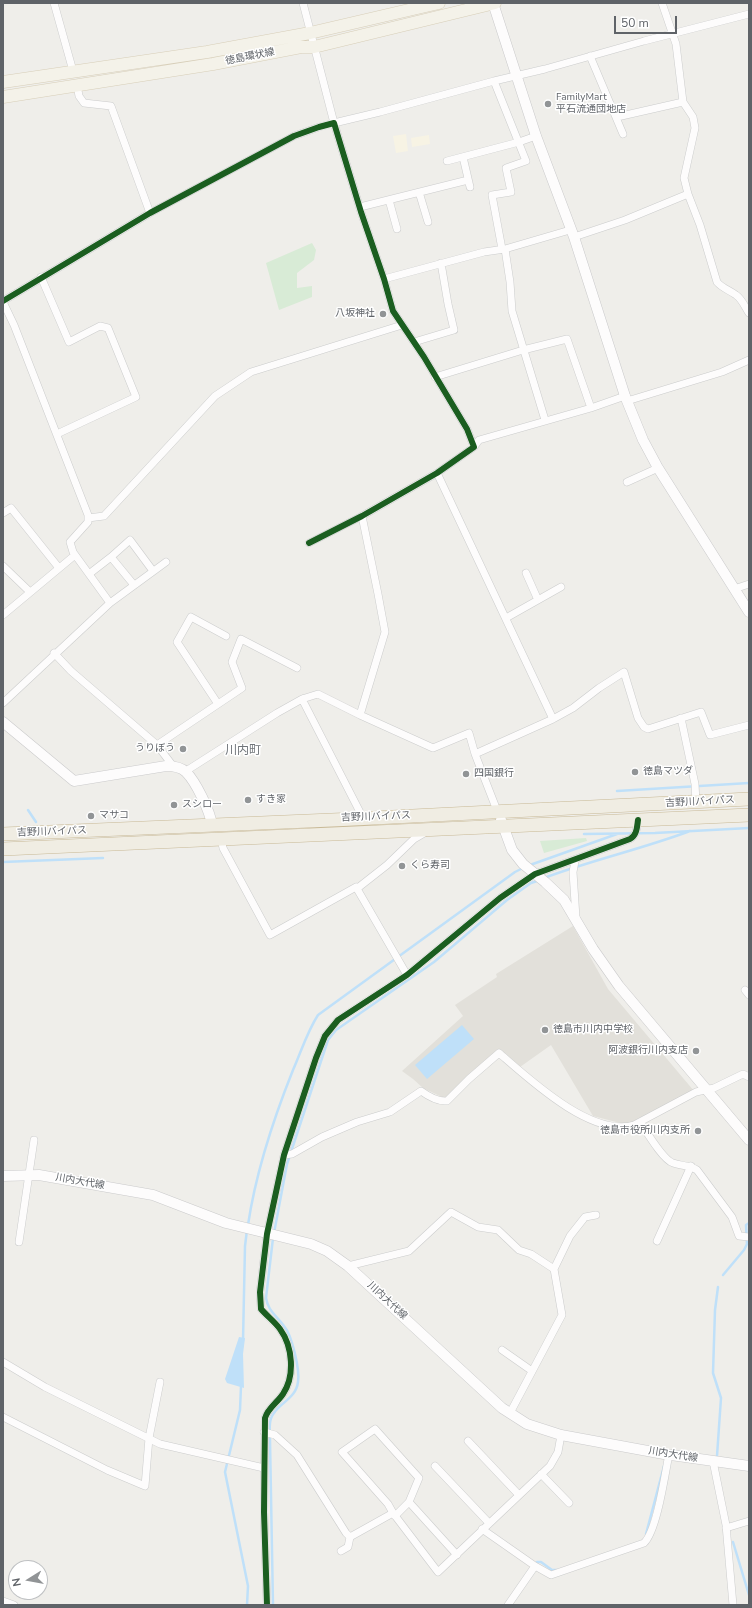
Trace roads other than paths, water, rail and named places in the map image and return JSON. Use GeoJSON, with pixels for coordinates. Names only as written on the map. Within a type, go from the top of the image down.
{"type":"FeatureCollection","features":[{"type":"Feature","properties":{"kind":"highway","name":"吉野川バイパス"},"geometry":{"type":"LineString","coordinates":[[3,834],[498,813],[749,799]]}},
{"type":"Feature","properties":{"kind":"highway","name":"吉野川バイパス"},"geometry":{"type":"LineString","coordinates":[[3,850],[221,839],[427,831],[502,826],[636,830],[749,815]]}},
{"type":"Feature","properties":{"kind":"main road","name":"徳島環状線"},"geometry":{"type":"LineString","coordinates":[[3,82],[208,52],[310,33],[439,3]]}},
{"type":"Feature","properties":{"kind":"main road","name":"徳島環状線"},"geometry":{"type":"LineString","coordinates":[[3,96],[212,64],[301,47],[314,47],[494,3]]}},
{"type":"Feature","properties":{"kind":"street"},"geometry":{"type":"LineString","coordinates":[[54,3],[73,71]]}},
{"type":"Feature","properties":{"kind":"street"},"geometry":{"type":"LineString","coordinates":[[303,3],[334,123],[393,311],[414,342],[467,429],[474,447]]}},
{"type":"Feature","properties":{"kind":"street"},"geometry":{"type":"LineString","coordinates":[[494,3],[536,136],[572,234],[626,399],[643,440],[658,468],[749,612]]}},
{"type":"Feature","properties":{"kind":"street"},"geometry":{"type":"LineString","coordinates":[[662,3],[676,44],[683,102],[693,116],[695,128],[684,178],[688,194],[700,225],[717,282],[722,288],[735,294],[741,300],[749,313]]}},
{"type":"Feature","properties":{"kind":"street"},"geometry":{"type":"LineString","coordinates":[[110,603],[88,574],[75,554],[70,542],[88,522],[88,514],[14,325],[3,302],[41,277],[150,213],[294,136],[319,127],[749,14]]}},
{"type":"Feature","properties":{"kind":"street"},"geometry":{"type":"LineString","coordinates":[[590,56],[623,134]]}},
{"type":"Feature","properties":{"kind":"street"},"geometry":{"type":"LineString","coordinates":[[494,81],[526,161],[506,168],[510,192],[492,195],[510,282],[512,311],[545,420]]}},
{"type":"Feature","properties":{"kind":"street"},"geometry":{"type":"LineString","coordinates":[[77,85],[79,96],[84,103],[111,106],[150,213]]}},
{"type":"Feature","properties":{"kind":"street"},"geometry":{"type":"LineString","coordinates":[[616,117],[683,102]]}},
{"type":"Feature","properties":{"kind":"street"},"geometry":{"type":"LineString","coordinates":[[447,161],[536,136]]}},
{"type":"Feature","properties":{"kind":"street"},"geometry":{"type":"LineString","coordinates":[[360,207],[419,192],[469,183],[463,157]]}},
{"type":"Feature","properties":{"kind":"street"},"geometry":{"type":"LineString","coordinates":[[419,192],[428,222]]}},
{"type":"Feature","properties":{"kind":"street"},"geometry":{"type":"LineString","coordinates":[[384,279],[484,252],[572,234],[625,220],[688,194]]}},
{"type":"Feature","properties":{"kind":"street"},"geometry":{"type":"LineString","coordinates":[[389,200],[397,229]]}},
{"type":"Feature","properties":{"kind":"street"},"geometry":{"type":"LineString","coordinates":[[414,342],[454,330],[441,263]]}},
{"type":"Feature","properties":{"kind":"street"},"geometry":{"type":"LineString","coordinates":[[41,277],[69,342],[100,326],[108,328],[136,397],[56,434]]}},
{"type":"Feature","properties":{"kind":"street"},"geometry":{"type":"LineString","coordinates":[[88,518],[104,516],[215,396],[251,372],[402,325]]}},
{"type":"Feature","properties":{"kind":"street"},"geometry":{"type":"LineString","coordinates":[[435,376],[523,350],[567,339],[591,408]]}},
{"type":"Feature","properties":{"kind":"street"},"geometry":{"type":"LineString","coordinates":[[309,543],[362,516],[437,473],[474,447],[479,440],[545,420],[722,372],[749,360]]}},
{"type":"Feature","properties":{"kind":"street"},"geometry":{"type":"LineString","coordinates":[[628,482],[658,468]]}},
{"type":"Feature","properties":{"kind":"street"},"geometry":{"type":"LineString","coordinates":[[437,473],[553,719]]}},
{"type":"Feature","properties":{"kind":"street"},"geometry":{"type":"LineString","coordinates":[[3,513],[11,508],[59,568]]}},
{"type":"Feature","properties":{"kind":"street"},"geometry":{"type":"LineString","coordinates":[[360,715],[385,632],[362,516]]}},
{"type":"Feature","properties":{"kind":"street"},"geometry":{"type":"LineString","coordinates":[[88,574],[111,557],[130,540],[153,571]]}},
{"type":"Feature","properties":{"kind":"street"},"geometry":{"type":"LineString","coordinates":[[3,615],[75,554]]}},
{"type":"Feature","properties":{"kind":"street"},"geometry":{"type":"LineString","coordinates":[[111,557],[134,585]]}},
{"type":"Feature","properties":{"kind":"street"},"geometry":{"type":"LineString","coordinates":[[3,703],[54,653],[110,603],[166,562]]}},
{"type":"Feature","properties":{"kind":"street"},"geometry":{"type":"LineString","coordinates":[[3,566],[30,592]]}},
{"type":"Feature","properties":{"kind":"street"},"geometry":{"type":"LineString","coordinates":[[526,573],[538,600]]}},
{"type":"Feature","properties":{"kind":"street"},"geometry":{"type":"LineString","coordinates":[[734,589],[749,584]]}},
{"type":"Feature","properties":{"kind":"street"},"geometry":{"type":"LineString","coordinates":[[506,618],[562,587]]}},
{"type":"Feature","properties":{"kind":"street"},"geometry":{"type":"LineString","coordinates":[[218,704],[177,642],[191,617],[226,636]]}},
{"type":"Feature","properties":{"kind":"street"},"geometry":{"type":"LineString","coordinates":[[157,745],[242,688],[232,662],[241,639],[297,668]]}},
{"type":"Feature","properties":{"kind":"street"},"geometry":{"type":"LineString","coordinates":[[54,653],[71,671],[157,745],[173,766]]}},
{"type":"Feature","properties":{"kind":"street"},"geometry":{"type":"LineString","coordinates":[[475,754],[553,719],[573,708],[599,688],[624,672],[638,718],[644,727],[648,729],[701,712],[710,735],[749,725]]}},
{"type":"Feature","properties":{"kind":"street"},"geometry":{"type":"LineString","coordinates":[[186,771],[276,713],[302,699],[318,694],[433,748],[469,733],[475,754],[512,850],[534,874],[564,900],[593,949],[619,986],[706,1091],[749,1140]]}},
{"type":"Feature","properties":{"kind":"street"},"geometry":{"type":"LineString","coordinates":[[302,699],[363,818]]}},
{"type":"Feature","properties":{"kind":"street"},"geometry":{"type":"LineString","coordinates":[[681,718],[696,786],[696,802]]}},
{"type":"Feature","properties":{"kind":"street"},"geometry":{"type":"LineString","coordinates":[[3,722],[74,781],[166,766],[173,766],[186,771],[199,792],[210,816],[212,825]]}},
{"type":"Feature","properties":{"kind":"street"},"geometry":{"type":"LineString","coordinates":[[267,1605],[264,1468],[269,1433],[265,1418],[267,1411],[282,1395],[288,1385],[291,1365],[285,1337],[280,1329],[261,1309],[260,1292],[288,1154],[316,1058],[325,1036],[338,1020],[407,975],[500,898],[534,874],[574,866],[636,830]]}},
{"type":"Feature","properties":{"kind":"street"},"geometry":{"type":"LineString","coordinates":[[221,839],[223,848],[270,935],[356,887],[359,887],[388,865],[414,839],[427,831]]}},
{"type":"Feature","properties":{"kind":"street"},"geometry":{"type":"LineString","coordinates":[[574,866],[576,918]]}},
{"type":"Feature","properties":{"kind":"street"},"geometry":{"type":"LineString","coordinates":[[356,887],[407,975]]}},
{"type":"Feature","properties":{"kind":"street"},"geometry":{"type":"LineString","coordinates":[[288,1154],[357,1122],[390,1112],[421,1091],[442,1102],[446,1101],[499,1054],[552,1097],[594,1121],[616,1126],[629,1127],[696,1092],[714,1088],[742,1074],[749,1077]]}},
{"type":"Feature","properties":{"kind":"street"},"geometry":{"type":"LineString","coordinates":[[640,1122],[654,1143],[669,1161],[691,1166],[697,1170],[732,1217],[739,1236],[747,1237]]}},
{"type":"Feature","properties":{"kind":"street"},"geometry":{"type":"LineString","coordinates":[[19,1242],[34,1140]]}},
{"type":"Feature","properties":{"kind":"street"},"geometry":{"type":"LineString","coordinates":[[658,1241],[691,1166]]}},
{"type":"Feature","properties":{"kind":"street","name":"川内大代線"},"geometry":{"type":"LineString","coordinates":[[3,1176],[39,1175],[153,1195],[226,1223],[311,1244],[327,1251],[348,1266],[497,1403],[527,1424],[561,1436],[749,1466]]}},
{"type":"Feature","properties":{"kind":"street"},"geometry":{"type":"LineString","coordinates":[[348,1266],[409,1251],[451,1212],[478,1227],[498,1230],[519,1250],[531,1254],[554,1269]]}},
{"type":"Feature","properties":{"kind":"street"},"geometry":{"type":"LineString","coordinates":[[510,1413],[562,1315],[554,1269],[570,1236],[585,1217],[596,1215]]}},
{"type":"Feature","properties":{"kind":"street"},"geometry":{"type":"LineString","coordinates":[[502,1350],[532,1371]]}},
{"type":"Feature","properties":{"kind":"street"},"geometry":{"type":"LineString","coordinates":[[3,1362],[45,1387],[160,1444],[264,1468]]}},
{"type":"Feature","properties":{"kind":"street"},"geometry":{"type":"LineString","coordinates":[[3,1417],[107,1470],[145,1486],[149,1438],[160,1382]]}},
{"type":"Feature","properties":{"kind":"street"},"geometry":{"type":"LineString","coordinates":[[350,1537],[394,1514],[409,1502],[419,1478],[375,1429],[342,1452],[388,1504],[394,1514],[438,1572],[550,1466],[558,1452],[561,1436]]}},
{"type":"Feature","properties":{"kind":"street"},"geometry":{"type":"LineString","coordinates":[[269,1433],[298,1455],[346,1533],[350,1537]]}},
{"type":"Feature","properties":{"kind":"street"},"geometry":{"type":"LineString","coordinates":[[468,1441],[519,1496]]}},
{"type":"Feature","properties":{"kind":"street"},"geometry":{"type":"LineString","coordinates":[[482,1529],[535,1566],[551,1575],[644,1544],[654,1524],[669,1454]]}},
{"type":"Feature","properties":{"kind":"street"},"geometry":{"type":"LineString","coordinates":[[714,1461],[726,1528],[733,1605]]}},
{"type":"Feature","properties":{"kind":"street"},"geometry":{"type":"LineString","coordinates":[[435,1466],[490,1523]]}},
{"type":"Feature","properties":{"kind":"street"},"geometry":{"type":"LineString","coordinates":[[541,1474],[569,1503]]}},
{"type":"Feature","properties":{"kind":"street"},"geometry":{"type":"LineString","coordinates":[[409,1502],[457,1555]]}},
{"type":"Feature","properties":{"kind":"street"},"geometry":{"type":"LineString","coordinates":[[726,1528],[749,1521]]}},
{"type":"Feature","properties":{"kind":"street"},"geometry":{"type":"LineString","coordinates":[[341,1551],[348,1547],[350,1537]]}},
{"type":"Feature","properties":{"kind":"street"},"geometry":{"type":"LineString","coordinates":[[508,1605],[535,1566]]}},
{"type":"Feature","properties":{"kind":"street"},"geometry":{"type":"LineString","coordinates":[[3,1601],[14,1605]]}},
{"type":"Feature","properties":{"kind":"water"},"geometry":{"type":"Polygon","coordinates":[[[462,1025],[474,1039],[427,1079],[415,1065],[462,1025]]]}},
{"type":"Feature","properties":{"kind":"water"},"geometry":{"type":"Polygon","coordinates":[[[239,1337],[245,1338],[243,1354],[244,1388],[227,1383],[225,1379],[239,1337]]]}},
{"type":"Feature","properties":{"kind":"waterway"},"geometry":{"type":"LineString","coordinates":[[617,791],[749,783]]}},
{"type":"Feature","properties":{"kind":"waterway"},"geometry":{"type":"LineString","coordinates":[[28,810],[36,822]]}},
{"type":"Feature","properties":{"kind":"waterway"},"geometry":{"type":"LineString","coordinates":[[584,834],[655,833],[749,828]]}},
{"type":"Feature","properties":{"kind":"waterway"},"geometry":{"type":"LineString","coordinates":[[544,878],[690,831]]}},
{"type":"Feature","properties":{"kind":"waterway"},"geometry":{"type":"LineString","coordinates":[[530,865],[617,834]]}},
{"type":"Feature","properties":{"kind":"waterway"},"geometry":{"type":"LineString","coordinates":[[3,862],[103,858]]}},
{"type":"Feature","properties":{"kind":"waterway"},"geometry":{"type":"LineString","coordinates":[[248,1225],[260,1165],[272,1127],[304,1042],[318,1015],[515,872],[523,868]]}},
{"type":"Feature","properties":{"kind":"waterway"},"geometry":{"type":"LineString","coordinates":[[274,1233],[287,1164],[328,1040],[336,1030],[434,962],[507,900],[531,883],[540,880]]}},
{"type":"Feature","properties":{"kind":"waterway"},"geometry":{"type":"LineString","coordinates":[[723,1275],[744,1250],[747,1244],[746,1225],[749,1223]]}},
{"type":"Feature","properties":{"kind":"waterway"},"geometry":{"type":"LineString","coordinates":[[243,1341],[245,1246],[247,1230]]}},
{"type":"Feature","properties":{"kind":"waterway"},"geometry":{"type":"LineString","coordinates":[[273,1238],[266,1298],[270,1310],[287,1330],[295,1353],[298,1369],[297,1387],[291,1396],[277,1409],[272,1416],[270,1423],[273,1605]]}},
{"type":"Feature","properties":{"kind":"waterway"},"geometry":{"type":"LineString","coordinates":[[717,1456],[721,1398],[713,1373],[715,1310],[718,1287]]}},
{"type":"Feature","properties":{"kind":"waterway"},"geometry":{"type":"LineString","coordinates":[[241,1386],[240,1410],[225,1472],[248,1586],[247,1605]]}},
{"type":"Feature","properties":{"kind":"waterway"},"geometry":{"type":"LineString","coordinates":[[646,1534],[664,1466]]}},
{"type":"Feature","properties":{"kind":"waterway"},"geometry":{"type":"LineString","coordinates":[[733,1542],[749,1595]]}},
{"type":"Feature","properties":{"kind":"waterway"},"geometry":{"type":"LineString","coordinates":[[537,1562],[541,1562],[552,1570],[557,1570]]}},
{"type":"Feature","properties":{"kind":"place","name":"FamilyMart 平石流通団地店"},"geometry":{"type":"Point","coordinates":[548,104]}},
{"type":"Feature","properties":{"kind":"place","name":"八坂神社"},"geometry":{"type":"Point","coordinates":[383,314]}},
{"type":"Feature","properties":{"kind":"place","name":"うりぼう"},"geometry":{"type":"Point","coordinates":[183,749]}},
{"type":"Feature","properties":{"kind":"place","name":"徳島マツダ"},"geometry":{"type":"Point","coordinates":[635,772]}},
{"type":"Feature","properties":{"kind":"place","name":"四国銀行"},"geometry":{"type":"Point","coordinates":[466,774]}},
{"type":"Feature","properties":{"kind":"place","name":"すき家"},"geometry":{"type":"Point","coordinates":[248,800]}},
{"type":"Feature","properties":{"kind":"place","name":"スシロー"},"geometry":{"type":"Point","coordinates":[174,805]}},
{"type":"Feature","properties":{"kind":"place","name":"マサコ"},"geometry":{"type":"Point","coordinates":[91,816]}},
{"type":"Feature","properties":{"kind":"place","name":"くら寿司"},"geometry":{"type":"Point","coordinates":[402,866]}},
{"type":"Feature","properties":{"kind":"place","name":"徳島市川内中学校"},"geometry":{"type":"Point","coordinates":[545,1030]}},
{"type":"Feature","properties":{"kind":"place","name":"阿波銀行川内支店"},"geometry":{"type":"Point","coordinates":[696,1051]}},
{"type":"Feature","properties":{"kind":"place","name":"徳島市役所川内支所"},"geometry":{"type":"Point","coordinates":[698,1131]}},
{"type":"Feature","properties":{"kind":"district","name":"川内町"},"geometry":{"type":"Point","coordinates":[243,751]}}]}
